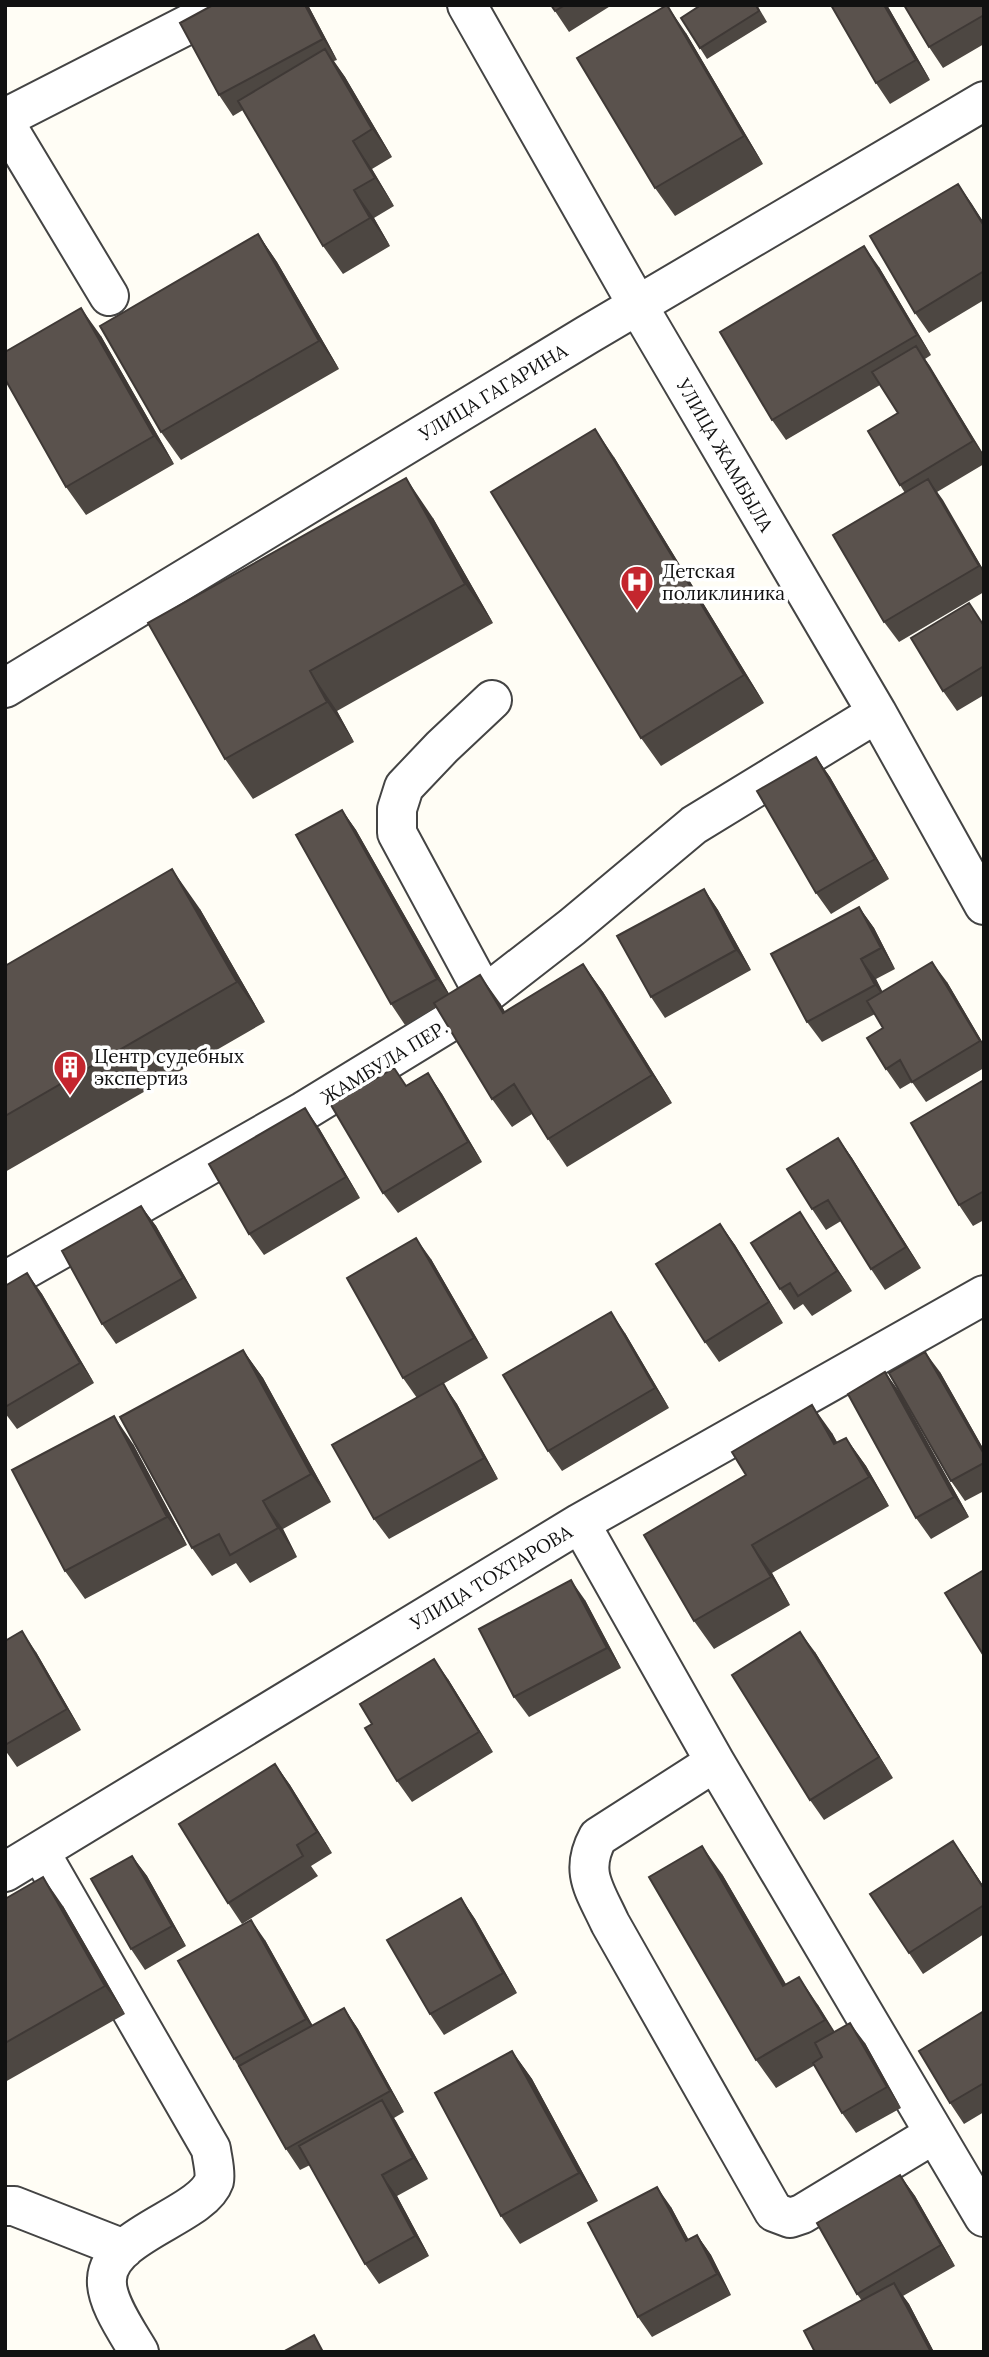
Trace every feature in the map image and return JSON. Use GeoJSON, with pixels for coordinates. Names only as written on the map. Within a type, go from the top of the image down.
{"type":"FeatureCollection","features":[{"type":"Feature","properties":{"kind":"street"},"geometry":{"type":"LineString","coordinates":[[108,296],[5,121],[226,5]]}},
{"type":"Feature","properties":{"kind":"street","name":"УЛИЦА ЖАМБЫЛА"},"geometry":{"type":"LineString","coordinates":[[467,5],[638,306],[877,713],[984,905]]}},
{"type":"Feature","properties":{"kind":"street","name":"УЛИЦА ГАГАРИНА"},"geometry":{"type":"LineString","coordinates":[[5,688],[638,306],[984,101]]}},
{"type":"Feature","properties":{"kind":"street"},"geometry":{"type":"LineString","coordinates":[[485,996],[397,833],[397,809],[404,787],[492,700]]}},
{"type":"Feature","properties":{"kind":"street","name":"ЖАМБУЛА ПЕР."},"geometry":{"type":"LineString","coordinates":[[5,1281],[304,1111],[451,1021],[694,825],[877,713]]}},
{"type":"Feature","properties":{"kind":"street","name":"УЛИЦА ТОХТАРОВА"},"geometry":{"type":"LineString","coordinates":[[5,1872],[580,1522],[984,1296]]}},
{"type":"Feature","properties":{"kind":"street"},"geometry":{"type":"LineString","coordinates":[[580,1522],[715,1762],[984,2217]]}},
{"type":"Feature","properties":{"kind":"street"},"geometry":{"type":"LineString","coordinates":[[715,1762],[597,1838],[588,1855],[589,1875],[610,1923],[774,2212],[790,2218],[802,2214],[934,2134]]}},
{"type":"Feature","properties":{"kind":"street"},"geometry":{"type":"LineString","coordinates":[[40,1852],[211,2149],[215,2179],[205,2194],[124,2249],[112,2261],[106,2280],[113,2304],[139,2352]]}},
{"type":"Feature","properties":{"kind":"street"},"geometry":{"type":"LineString","coordinates":[[5,2206],[14,2206],[124,2249]]}},
{"type":"Feature","properties":{"kind":"building"},"geometry":{"type":"Polygon","coordinates":[[[213,5],[305,5],[323,39],[219,95],[180,23],[213,5]]]}},
{"type":"Feature","properties":{"kind":"building"},"geometry":{"type":"Polygon","coordinates":[[[551,5],[565,5],[555,11],[551,5]]]}},
{"type":"Feature","properties":{"kind":"building"},"geometry":{"type":"Polygon","coordinates":[[[667,5],[744,136],[655,188],[577,58],[667,5]]]}},
{"type":"Feature","properties":{"kind":"building"},"geometry":{"type":"Polygon","coordinates":[[[701,5],[756,5],[759,11],[700,48],[681,18],[701,5]]]}},
{"type":"Feature","properties":{"kind":"building"},"geometry":{"type":"Polygon","coordinates":[[[831,5],[884,5],[916,60],[876,83],[831,5]]]}},
{"type":"Feature","properties":{"kind":"building"},"geometry":{"type":"Polygon","coordinates":[[[904,5],[984,5],[984,15],[929,47],[904,5]]]}},
{"type":"Feature","properties":{"kind":"building"},"geometry":{"type":"Polygon","coordinates":[[[325,49],[372,129],[353,141],[375,178],[354,190],[370,218],[323,246],[238,101],[325,49]]]}},
{"type":"Feature","properties":{"kind":"building"},"geometry":{"type":"Polygon","coordinates":[[[958,184],[984,226],[984,271],[915,313],[870,236],[958,184]]]}},
{"type":"Feature","properties":{"kind":"building"},"geometry":{"type":"Polygon","coordinates":[[[258,234],[319,341],[161,432],[100,326],[258,234]]]}},
{"type":"Feature","properties":{"kind":"building"},"geometry":{"type":"Polygon","coordinates":[[[864,246],[917,335],[772,420],[720,332],[864,246]]]}},
{"type":"Feature","properties":{"kind":"building"},"geometry":{"type":"Polygon","coordinates":[[[81,308],[154,436],[66,487],[5,379],[5,352],[81,308]]]}},
{"type":"Feature","properties":{"kind":"building"},"geometry":{"type":"Polygon","coordinates":[[[916,346],[973,441],[900,485],[868,431],[898,413],[872,372],[916,346]]]}},
{"type":"Feature","properties":{"kind":"building","name":"Детская поликлиника"},"geometry":{"type":"Polygon","coordinates":[[[595,429],[744,675],[641,738],[491,492],[595,429]]]}},
{"type":"Feature","properties":{"kind":"building"},"geometry":{"type":"Polygon","coordinates":[[[406,478],[465,584],[310,671],[327,702],[225,759],[148,623],[406,478]]]}},
{"type":"Feature","properties":{"kind":"building"},"geometry":{"type":"Polygon","coordinates":[[[928,479],[979,566],[884,622],[833,535],[928,479]]]}},
{"type":"Feature","properties":{"kind":"building"},"geometry":{"type":"Polygon","coordinates":[[[969,603],[984,626],[984,666],[943,691],[911,638],[969,603]]]}},
{"type":"Feature","properties":{"kind":"building"},"geometry":{"type":"Polygon","coordinates":[[[816,757],[875,859],[816,893],[757,791],[816,757]]]}},
{"type":"Feature","properties":{"kind":"building"},"geometry":{"type":"Polygon","coordinates":[[[342,810],[437,979],[391,1004],[296,835],[342,810]]]}},
{"type":"Feature","properties":{"kind":"building"},"geometry":{"type":"Polygon","coordinates":[[[172,869],[237,982],[5,1116],[5,966],[172,869]]]}},
{"type":"Feature","properties":{"kind":"building"},"geometry":{"type":"Polygon","coordinates":[[[704,889],[736,950],[651,997],[617,936],[704,889]]]}},
{"type":"Feature","properties":{"kind":"building"},"geometry":{"type":"Polygon","coordinates":[[[859,907],[881,948],[861,959],[875,985],[807,1022],[771,954],[859,907]]]}},
{"type":"Feature","properties":{"kind":"building"},"geometry":{"type":"Polygon","coordinates":[[[932,962],[980,1041],[912,1082],[900,1060],[886,1069],[867,1038],[883,1028],[867,1001],[932,962]]]}},
{"type":"Feature","properties":{"kind":"building"},"geometry":{"type":"Polygon","coordinates":[[[583,964],[652,1075],[548,1139],[514,1084],[492,1099],[434,1003],[480,975],[503,1013],[583,964]]]}},
{"type":"Feature","properties":{"kind":"building"},"geometry":{"type":"Polygon","coordinates":[[[394,1068],[406,1086],[428,1073],[468,1142],[383,1193],[331,1105],[394,1068]]]}},
{"type":"Feature","properties":{"kind":"building"},"geometry":{"type":"Polygon","coordinates":[[[984,1080],[984,1191],[959,1205],[911,1123],[984,1080]]]}},
{"type":"Feature","properties":{"kind":"building"},"geometry":{"type":"Polygon","coordinates":[[[305,1108],[346,1177],[249,1234],[209,1164],[305,1108]]]}},
{"type":"Feature","properties":{"kind":"building"},"geometry":{"type":"Polygon","coordinates":[[[838,1138],[906,1247],[871,1269],[828,1200],[812,1209],[787,1169],[838,1138]]]}},
{"type":"Feature","properties":{"kind":"building"},"geometry":{"type":"Polygon","coordinates":[[[141,1206],[183,1278],[102,1324],[62,1251],[141,1206]]]}},
{"type":"Feature","properties":{"kind":"building"},"geometry":{"type":"Polygon","coordinates":[[[800,1212],[837,1271],[798,1296],[790,1283],[780,1289],[751,1243],[800,1212]]]}},
{"type":"Feature","properties":{"kind":"building"},"geometry":{"type":"Polygon","coordinates":[[[720,1224],[769,1302],[705,1342],[656,1264],[720,1224]]]}},
{"type":"Feature","properties":{"kind":"building"},"geometry":{"type":"Polygon","coordinates":[[[416,1238],[474,1338],[403,1378],[347,1278],[416,1238]]]}},
{"type":"Feature","properties":{"kind":"building"},"geometry":{"type":"Polygon","coordinates":[[[27,1273],[80,1363],[5,1407],[5,1286],[27,1273]]]}},
{"type":"Feature","properties":{"kind":"building"},"geometry":{"type":"Polygon","coordinates":[[[611,1312],[655,1388],[548,1451],[503,1375],[611,1312]]]}},
{"type":"Feature","properties":{"kind":"building"},"geometry":{"type":"Polygon","coordinates":[[[243,1350],[311,1474],[263,1501],[278,1528],[230,1555],[219,1534],[192,1548],[120,1417],[243,1350]]]}},
{"type":"Feature","properties":{"kind":"building"},"geometry":{"type":"Polygon","coordinates":[[[925,1352],[984,1454],[984,1463],[951,1481],[889,1373],[925,1352]]]}},
{"type":"Feature","properties":{"kind":"building"},"geometry":{"type":"Polygon","coordinates":[[[885,1372],[954,1497],[916,1518],[848,1394],[885,1372]]]}},
{"type":"Feature","properties":{"kind":"building"},"geometry":{"type":"Polygon","coordinates":[[[443,1383],[484,1458],[374,1519],[332,1445],[443,1383]]]}},
{"type":"Feature","properties":{"kind":"building"},"geometry":{"type":"Polygon","coordinates":[[[812,1405],[834,1444],[846,1438],[869,1477],[752,1545],[771,1577],[694,1621],[644,1535],[746,1475],[732,1452],[812,1405]]]}},
{"type":"Feature","properties":{"kind":"building"},"geometry":{"type":"Polygon","coordinates":[[[114,1416],[167,1517],[65,1571],[12,1470],[114,1416]]]}},
{"type":"Feature","properties":{"kind":"building"},"geometry":{"type":"Polygon","coordinates":[[[984,1570],[984,1656],[945,1593],[984,1570]]]}},
{"type":"Feature","properties":{"kind":"building"},"geometry":{"type":"Polygon","coordinates":[[[571,1580],[607,1648],[514,1697],[479,1629],[571,1580]]]}},
{"type":"Feature","properties":{"kind":"building"},"geometry":{"type":"Polygon","coordinates":[[[22,1631],[67,1709],[5,1745],[5,1641],[22,1631]]]}},
{"type":"Feature","properties":{"kind":"building"},"geometry":{"type":"Polygon","coordinates":[[[800,1632],[879,1757],[810,1800],[732,1675],[800,1632]]]}},
{"type":"Feature","properties":{"kind":"building"},"geometry":{"type":"Polygon","coordinates":[[[434,1659],[479,1732],[397,1781],[365,1728],[372,1724],[360,1704],[434,1659]]]}},
{"type":"Feature","properties":{"kind":"building"},"geometry":{"type":"Polygon","coordinates":[[[275,1764],[317,1832],[297,1845],[303,1856],[228,1903],[179,1824],[275,1764]]]}},
{"type":"Feature","properties":{"kind":"building"},"geometry":{"type":"Polygon","coordinates":[[[953,1841],[984,1889],[984,1905],[909,1953],[870,1894],[953,1841]]]}},
{"type":"Feature","properties":{"kind":"building"},"geometry":{"type":"Polygon","coordinates":[[[702,1846],[783,1986],[799,1977],[825,2020],[756,2060],[649,1877],[702,1846]]]}},
{"type":"Feature","properties":{"kind":"building"},"geometry":{"type":"Polygon","coordinates":[[[132,1856],[172,1926],[131,1949],[91,1879],[132,1856]]]}},
{"type":"Feature","properties":{"kind":"building"},"geometry":{"type":"Polygon","coordinates":[[[43,1877],[105,1986],[5,2043],[5,1899],[43,1877]]]}},
{"type":"Feature","properties":{"kind":"building"},"geometry":{"type":"Polygon","coordinates":[[[461,1898],[503,1973],[430,2014],[387,1940],[461,1898]]]}},
{"type":"Feature","properties":{"kind":"building"},"geometry":{"type":"Polygon","coordinates":[[[251,1920],[306,2019],[234,2059],[178,1961],[251,1920]]]}},
{"type":"Feature","properties":{"kind":"building"},"geometry":{"type":"Polygon","coordinates":[[[344,2008],[390,2091],[286,2149],[239,2066],[344,2008]]]}},
{"type":"Feature","properties":{"kind":"building"},"geometry":{"type":"Polygon","coordinates":[[[984,2011],[984,2083],[950,2103],[919,2051],[984,2011]]]}},
{"type":"Feature","properties":{"kind":"building"},"geometry":{"type":"Polygon","coordinates":[[[850,2023],[887,2087],[842,2113],[813,2063],[822,2057],[815,2043],[850,2023]]]}},
{"type":"Feature","properties":{"kind":"building"},"geometry":{"type":"Polygon","coordinates":[[[512,2051],[579,2173],[501,2216],[435,2093],[512,2051]]]}},
{"type":"Feature","properties":{"kind":"building"},"geometry":{"type":"Polygon","coordinates":[[[382,2100],[413,2158],[382,2175],[415,2236],[365,2264],[299,2146],[382,2100]]]}},
{"type":"Feature","properties":{"kind":"building"},"geometry":{"type":"Polygon","coordinates":[[[900,2175],[941,2245],[857,2294],[817,2223],[900,2175]]]}},
{"type":"Feature","properties":{"kind":"building"},"geometry":{"type":"Polygon","coordinates":[[[657,2187],[686,2241],[697,2235],[717,2274],[638,2317],[588,2223],[657,2187]]]}},
{"type":"Feature","properties":{"kind":"building"},"geometry":{"type":"Polygon","coordinates":[[[894,2283],[931,2352],[815,2352],[804,2331],[894,2283]]]}},
{"type":"Feature","properties":{"kind":"building"},"geometry":{"type":"Polygon","coordinates":[[[314,2335],[323,2352],[283,2352],[314,2335]]]}},
{"type":"Feature","properties":{"kind":"place","name":"Детская поликлиника"},"geometry":{"type":"Point","coordinates":[637,612]}},
{"type":"Feature","properties":{"kind":"place","name":"Центр судебных экспертиз"},"geometry":{"type":"Point","coordinates":[70,1097]}}]}
